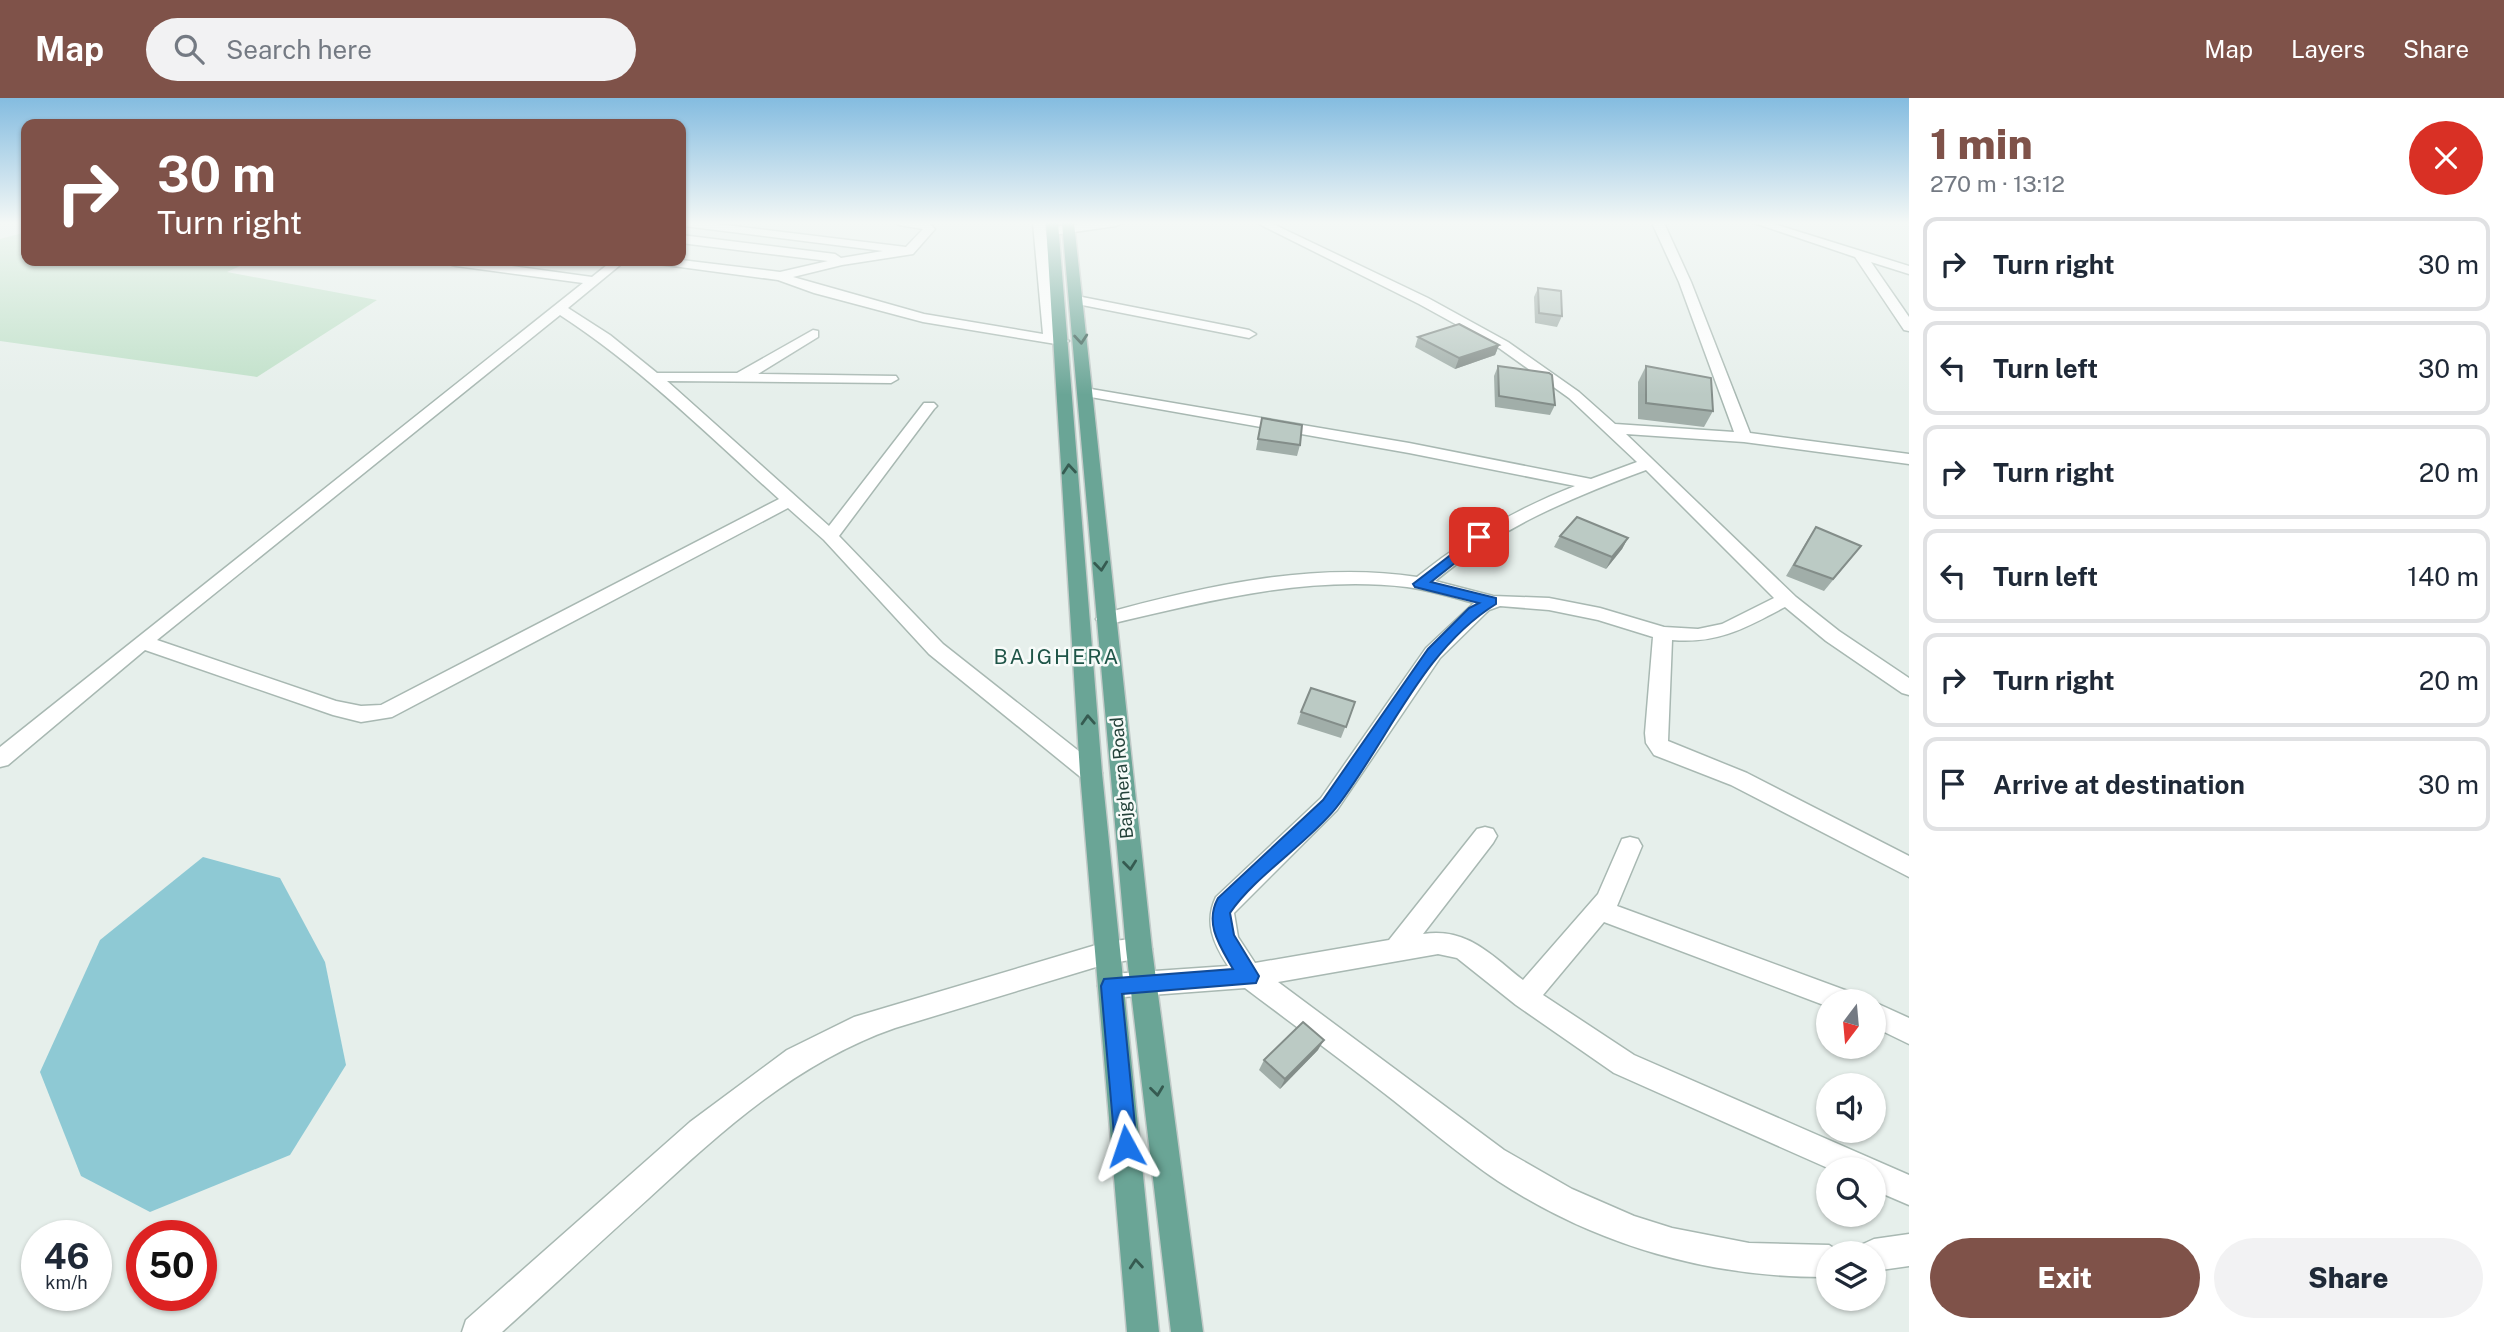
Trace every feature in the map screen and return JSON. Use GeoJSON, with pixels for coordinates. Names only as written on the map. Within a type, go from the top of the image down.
{"type":"FeatureCollection","features":[{"type":"Feature","properties":{"kind":"main road","name":"Bajghera Road"},"geometry":{"type":"LineString","coordinates":[[1056,281],[1056,340],[1091,774],[1143,1332]]}},
{"type":"Feature","properties":{"kind":"main road","name":"Bajghera Road"},"geometry":{"type":"LineString","coordinates":[[1071,281],[1077,300],[1139,949],[1187,1332]]}},
{"type":"Feature","properties":{"kind":"street"},"geometry":{"type":"LineString","coordinates":[[0,759],[142,642],[596,281]]}},
{"type":"Feature","properties":{"kind":"street"},"geometry":{"type":"LineString","coordinates":[[793,281],[923,318],[1056,340]]}},
{"type":"Feature","properties":{"kind":"street"},"geometry":{"type":"LineString","coordinates":[[1379,281],[1454,318],[1553,379],[1610,428],[1786,599],[1853,651],[1909,688]]}},
{"type":"Feature","properties":{"kind":"street"},"geometry":{"type":"LineString","coordinates":[[1684,281],[1744,436]]}},
{"type":"Feature","properties":{"kind":"street"},"geometry":{"type":"LineString","coordinates":[[1877,281],[1909,327]]}},
{"type":"Feature","properties":{"kind":"street"},"geometry":{"type":"LineString","coordinates":[[1077,300],[1249,334]]}},
{"type":"Feature","properties":{"kind":"street"},"geometry":{"type":"LineString","coordinates":[[559,309],[605,338],[653,377],[831,536],[936,649],[1091,774]]}},
{"type":"Feature","properties":{"kind":"street"},"geometry":{"type":"LineString","coordinates":[[738,379],[813,334]]}},
{"type":"Feature","properties":{"kind":"street"},"geometry":{"type":"LineString","coordinates":[[653,377],[891,380]]}},
{"type":"Feature","properties":{"kind":"street"},"geometry":{"type":"LineString","coordinates":[[1085,392],[1396,446],[1591,484]]}},
{"type":"Feature","properties":{"kind":"street"},"geometry":{"type":"LineString","coordinates":[[831,536],[929,406]]}},
{"type":"Feature","properties":{"kind":"street"},"geometry":{"type":"LineString","coordinates":[[1610,428],[1744,436],[1909,459]]}},
{"type":"Feature","properties":{"kind":"street"},"geometry":{"type":"LineString","coordinates":[[1420,584],[1479,537],[1591,484],[1647,464]]}},
{"type":"Feature","properties":{"kind":"street"},"geometry":{"type":"LineString","coordinates":[[142,642],[332,708],[361,714],[385,712],[790,500]]}},
{"type":"Feature","properties":{"kind":"street"},"geometry":{"type":"LineString","coordinates":[[1106,619],[1188,600],[1306,580],[1343,578],[1420,584],[1491,601],[1549,604],[1600,614],[1662,633],[1684,636],[1713,634],[1786,599]]}},
{"type":"Feature","properties":{"kind":"street"},"geometry":{"type":"LineString","coordinates":[[1491,601],[1474,612],[1433,653],[1329,804],[1225,904],[1220,912],[1225,937],[1249,976],[1524,1180],[1556,1197],[1640,1233],[1684,1248],[1722,1256],[1794,1263],[1816,1262]]}},
{"type":"Feature","properties":{"kind":"street"},"geometry":{"type":"LineString","coordinates":[[1662,633],[1656,733],[1657,743],[1662,749],[1739,779],[1909,867]]}},
{"type":"Feature","properties":{"kind":"street"},"geometry":{"type":"LineString","coordinates":[[1395,952],[1485,836]]}},
{"type":"Feature","properties":{"kind":"street"},"geometry":{"type":"LineString","coordinates":[[1525,997],[1600,910],[1612,892],[1630,846]]}},
{"type":"Feature","properties":{"kind":"street"},"geometry":{"type":"LineString","coordinates":[[1600,910],[1816,991]]}},
{"type":"Feature","properties":{"kind":"street"},"geometry":{"type":"LineString","coordinates":[[1111,986],[1249,976],[1438,943],[1459,946],[1525,997],[1601,1050],[1639,1072],[1836,1157]]}},
{"type":"Feature","properties":{"kind":"street"},"geometry":{"type":"LineString","coordinates":[[478,1332],[700,1132],[797,1059],[854,1030],[875,1023],[1106,953],[1139,949]]}},
{"type":"Feature","properties":{"kind":"street"},"geometry":{"type":"LineString","coordinates":[[1886,1020],[1909,1031]]}},
{"type":"Feature","properties":{"kind":"street"},"geometry":{"type":"LineString","coordinates":[[1886,1179],[1909,1190]]}},
{"type":"Feature","properties":{"kind":"street"},"geometry":{"type":"LineString","coordinates":[[1886,1253],[1909,1250]]}},
{"type":"Feature","properties":{"kind":"green space"},"geometry":{"type":"Polygon","coordinates":[[[0,281],[273,281],[377,300],[257,377],[0,341],[0,281]]]}},
{"type":"Feature","properties":{"kind":"water"},"geometry":{"type":"Polygon","coordinates":[[[203,857],[280,878],[325,962],[346,1065],[290,1155],[150,1212],[81,1176],[40,1072],[100,940],[203,857]]]}},
{"type":"Feature","properties":{"kind":"building"},"geometry":{"type":"Polygon","coordinates":[[[1538,288],[1561,291],[1562,316],[1539,313],[1538,288]]]}},
{"type":"Feature","properties":{"kind":"building"},"geometry":{"type":"Polygon","coordinates":[[[1459,324],[1499,345],[1459,358],[1418,337],[1459,324]]]}},
{"type":"Feature","properties":{"kind":"building"},"geometry":{"type":"Polygon","coordinates":[[[1498,366],[1552,375],[1555,405],[1499,396],[1498,366]]]}},
{"type":"Feature","properties":{"kind":"building"},"geometry":{"type":"Polygon","coordinates":[[[1646,366],[1711,378],[1713,411],[1646,403],[1646,366]]]}},
{"type":"Feature","properties":{"kind":"building"},"geometry":{"type":"Polygon","coordinates":[[[1262,418],[1302,425],[1300,445],[1258,439],[1262,418]]]}},
{"type":"Feature","properties":{"kind":"building"},"geometry":{"type":"Polygon","coordinates":[[[1577,517],[1628,538],[1612,557],[1560,536],[1577,517]]]}},
{"type":"Feature","properties":{"kind":"building"},"geometry":{"type":"Polygon","coordinates":[[[1816,527],[1861,546],[1833,579],[1794,565],[1816,527]]]}},
{"type":"Feature","properties":{"kind":"building"},"geometry":{"type":"Polygon","coordinates":[[[1311,688],[1355,702],[1346,727],[1301,712],[1311,688]]]}},
{"type":"Feature","properties":{"kind":"building"},"geometry":{"type":"Polygon","coordinates":[[[1303,1022],[1324,1040],[1285,1079],[1264,1060],[1303,1022]]]}},
{"type":"Feature","properties":{"kind":"district","name":"BAJGHERA"},"geometry":{"type":"Point","coordinates":[1057,657]}},
{"type":"Feature","properties":{"kind":"route"},"geometry":{"type":"LineString","coordinates":[[1126,1146],[1111,986],[1249,976],[1225,937],[1220,912],[1225,904],[1329,804],[1433,653],[1474,612],[1491,601],[1420,584],[1445,561],[1479,537]]}}]}
